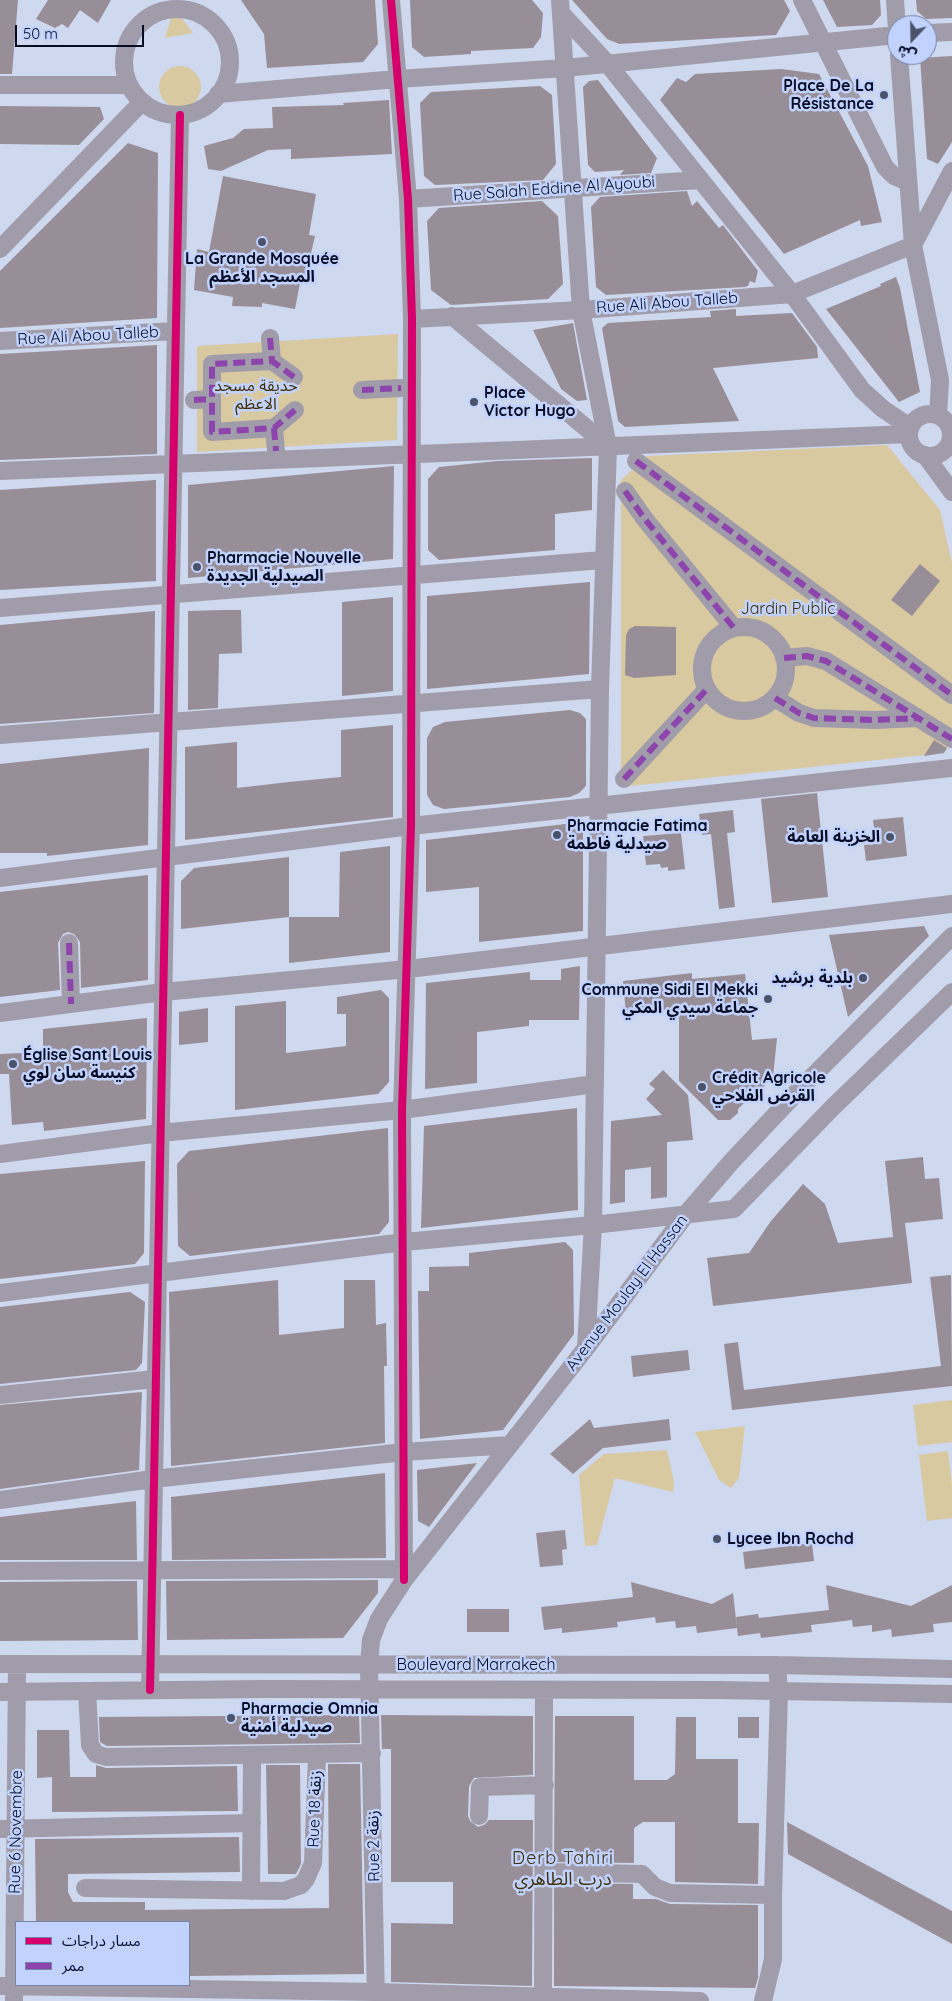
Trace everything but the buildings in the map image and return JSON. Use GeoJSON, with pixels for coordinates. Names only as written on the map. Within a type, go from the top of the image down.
{"type":"FeatureCollection","features":[{"type":"Feature","properties":{"kind":"street"},"geometry":{"type":"LineString","coordinates":[[0,1571],[152,1570],[404,1575],[402,1110],[408,969],[411,826],[412,319],[408,199],[392,0]]}},
{"type":"Feature","properties":{"kind":"street"},"geometry":{"type":"LineString","coordinates":[[552,0],[561,8],[607,63],[792,294],[862,390],[883,410],[910,431],[914,448],[925,456],[952,492]]}},
{"type":"Feature","properties":{"kind":"street"},"geometry":{"type":"LineString","coordinates":[[802,0],[885,167],[894,176],[908,182]]}},
{"type":"Feature","properties":{"kind":"street"},"geometry":{"type":"LineString","coordinates":[[895,0],[896,15]]}},
{"type":"Feature","properties":{"kind":"street"},"geometry":{"type":"LineString","coordinates":[[176,5],[206,19],[224,39],[229,69],[224,85],[218,94],[201,109],[180,115],[160,112],[142,102],[129,85],[124,65],[125,50],[131,36],[140,24],[152,15],[176,5]]}},
{"type":"Feature","properties":{"kind":"street"},"geometry":{"type":"LineString","coordinates":[[561,8],[571,188],[581,310],[608,446],[600,689],[594,1225],[586,1348]]}},
{"type":"Feature","properties":{"kind":"street"},"geometry":{"type":"LineString","coordinates":[[937,33],[952,32]]}},
{"type":"Feature","properties":{"kind":"street"},"geometry":{"type":"LineString","coordinates":[[218,94],[398,79],[565,68],[887,36]]}},
{"type":"Feature","properties":{"kind":"street"},"geometry":{"type":"LineString","coordinates":[[900,65],[913,245],[946,380],[938,416]]}},
{"type":"Feature","properties":{"kind":"street"},"geometry":{"type":"LineString","coordinates":[[0,85],[129,85]]}},
{"type":"Feature","properties":{"kind":"street"},"geometry":{"type":"LineString","coordinates":[[0,248],[142,102]]}},
{"type":"Feature","properties":{"kind":"street"},"geometry":{"type":"LineString","coordinates":[[150,1690],[180,115]]}},
{"type":"Feature","properties":{"kind":"street"},"geometry":{"type":"LineString","coordinates":[[913,245],[952,172]]}},
{"type":"Feature","properties":{"kind":"street","name":"Rue Salah Eddine Al Ayoubi"},"geometry":{"type":"LineString","coordinates":[[408,199],[700,180]]}},
{"type":"Feature","properties":{"kind":"street","name":"Rue Ali Abou Talleb"},"geometry":{"type":"LineString","coordinates":[[412,319],[581,310],[792,294],[913,245]]}},
{"type":"Feature","properties":{"kind":"street"},"geometry":{"type":"LineString","coordinates":[[452,316],[608,446]]}},
{"type":"Feature","properties":{"kind":"street","name":"Rue Ali Abou Talleb"},"geometry":{"type":"LineString","coordinates":[[0,341],[176,332]]}},
{"type":"Feature","properties":{"kind":"street"},"geometry":{"type":"LineString","coordinates":[[270,338],[272,361]]}},
{"type":"Feature","properties":{"kind":"street"},"geometry":{"type":"LineString","coordinates":[[294,377],[272,361],[212,364],[212,432],[274,428],[295,410]]}},
{"type":"Feature","properties":{"kind":"street"},"geometry":{"type":"LineString","coordinates":[[362,390],[401,388]]}},
{"type":"Feature","properties":{"kind":"street"},"geometry":{"type":"LineString","coordinates":[[194,400],[212,399]]}},
{"type":"Feature","properties":{"kind":"street"},"geometry":{"type":"LineString","coordinates":[[910,431],[920,417],[927,414],[938,416],[950,429],[949,443],[952,463]]}},
{"type":"Feature","properties":{"kind":"street"},"geometry":{"type":"LineString","coordinates":[[274,428],[276,451]]}},
{"type":"Feature","properties":{"kind":"street"},"geometry":{"type":"LineString","coordinates":[[0,470],[608,446],[910,431]]}},
{"type":"Feature","properties":{"kind":"street"},"geometry":{"type":"LineString","coordinates":[[925,456],[940,454],[949,443]]}},
{"type":"Feature","properties":{"kind":"street"},"geometry":{"type":"LineString","coordinates":[[636,461],[952,695]]}},
{"type":"Feature","properties":{"kind":"street"},"geometry":{"type":"LineString","coordinates":[[625,490],[644,518],[734,628]]}},
{"type":"Feature","properties":{"kind":"street"},"geometry":{"type":"LineString","coordinates":[[0,608],[603,560]]}},
{"type":"Feature","properties":{"kind":"street"},"geometry":{"type":"LineString","coordinates":[[734,628],[750,628],[765,633],[774,640],[784,658],[785,679],[775,698],[758,708],[738,711],[720,704],[707,689],[702,668],[705,653],[715,639],[734,628]]}},
{"type":"Feature","properties":{"kind":"street"},"geometry":{"type":"LineString","coordinates":[[784,658],[807,656],[826,661],[952,740]]}},
{"type":"Feature","properties":{"kind":"street"},"geometry":{"type":"LineString","coordinates":[[0,735],[600,689]]}},
{"type":"Feature","properties":{"kind":"street"},"geometry":{"type":"LineString","coordinates":[[624,779],[707,689]]}},
{"type":"Feature","properties":{"kind":"street"},"geometry":{"type":"LineString","coordinates":[[775,698],[799,713],[814,718],[875,720],[918,718]]}},
{"type":"Feature","properties":{"kind":"street"},"geometry":{"type":"LineString","coordinates":[[0,878],[411,826],[952,768]]}},
{"type":"Feature","properties":{"kind":"street"},"geometry":{"type":"LineString","coordinates":[[0,1013],[163,992],[408,969],[952,904]]}},
{"type":"Feature","properties":{"kind":"street","name":"Avenue Moulay El Hassan"},"geometry":{"type":"LineString","coordinates":[[370,1691],[371,1640],[379,1619],[404,1575],[586,1348],[687,1213],[791,1099],[952,936]]}},
{"type":"Feature","properties":{"kind":"street"},"geometry":{"type":"LineString","coordinates":[[69,943],[71,1004]]}},
{"type":"Feature","properties":{"kind":"street"},"geometry":{"type":"LineString","coordinates":[[0,1293],[404,1242],[594,1225],[687,1213],[726,1211],[741,1205],[833,1106],[952,992]]}},
{"type":"Feature","properties":{"kind":"street"},"geometry":{"type":"LineString","coordinates":[[0,1154],[160,1133],[402,1110],[595,1084]]}},
{"type":"Feature","properties":{"kind":"street"},"geometry":{"type":"LineString","coordinates":[[0,1396],[155,1379]]}},
{"type":"Feature","properties":{"kind":"street"},"geometry":{"type":"LineString","coordinates":[[0,1500],[153,1479],[404,1452],[510,1445]]}},
{"type":"Feature","properties":{"kind":"street","name":"Boulevard Marrakech"},"geometry":{"type":"LineString","coordinates":[[8,1664],[369,1666],[777,1665],[952,1669]]}},
{"type":"Feature","properties":{"kind":"street","name":"Rue 6 Novembre"},"geometry":{"type":"LineString","coordinates":[[8,1664],[18,1692],[8,1829],[9,1992]]}},
{"type":"Feature","properties":{"kind":"street"},"geometry":{"type":"LineString","coordinates":[[763,2001],[773,1959],[779,1692],[777,1665]]}},
{"type":"Feature","properties":{"kind":"street","name":"Boulevard Marrakech"},"geometry":{"type":"LineString","coordinates":[[0,1692],[150,1690],[952,1694]]}},
{"type":"Feature","properties":{"kind":"street"},"geometry":{"type":"LineString","coordinates":[[87,1691],[90,1744],[93,1750],[101,1756],[120,1758],[372,1753]]}},
{"type":"Feature","properties":{"kind":"street","name":"Rue 2 زنقة"},"geometry":{"type":"LineString","coordinates":[[370,1691],[376,1997]]}},
{"type":"Feature","properties":{"kind":"street"},"geometry":{"type":"LineString","coordinates":[[543,1996],[544,1691]]}},
{"type":"Feature","properties":{"kind":"street","name":"Rue 18 زنقة"},"geometry":{"type":"LineString","coordinates":[[251,1891],[284,1891],[295,1888],[306,1879],[313,1863],[317,1755]]}},
{"type":"Feature","properties":{"kind":"street"},"geometry":{"type":"LineString","coordinates":[[85,1888],[251,1891],[252,1756]]}},
{"type":"Feature","properties":{"kind":"street"},"geometry":{"type":"LineString","coordinates":[[479,1816],[480,1787],[545,1785]]}},
{"type":"Feature","properties":{"kind":"street"},"geometry":{"type":"LineString","coordinates":[[8,1829],[252,1823]]}},
{"type":"Feature","properties":{"kind":"street"},"geometry":{"type":"LineString","coordinates":[[544,1872],[642,1874],[655,1887],[670,1893],[773,1895]]}},
{"type":"Feature","properties":{"kind":"street"},"geometry":{"type":"LineString","coordinates":[[9,1992],[88,1995],[463,1998],[543,1996],[700,2001]]}},
{"type":"Feature","properties":{"kind":"green space"},"geometry":{"type":"Polygon","coordinates":[[[174,8],[193,33],[165,38],[174,8]]]}},
{"type":"Feature","properties":{"kind":"green space"},"geometry":{"type":"Polygon","coordinates":[[[184,66],[192,69],[198,75],[201,87],[198,99],[192,105],[176,108],[168,105],[162,99],[159,83],[162,75],[168,69],[184,66]]]}},
{"type":"Feature","properties":{"kind":"green space","name":"حديقة مسجد الاعظم"},"geometry":{"type":"Polygon","coordinates":[[[398,334],[397,440],[197,452],[197,346],[398,334]]]}},
{"type":"Feature","properties":{"kind":"green space","name":"Jardin Public"},"geometry":{"type":"Polygon","coordinates":[[[887,445],[940,510],[952,563],[952,741],[944,753],[621,787],[621,480],[647,456],[887,445]]]}},
{"type":"Feature","properties":{"kind":"green space"},"geometry":{"type":"Polygon","coordinates":[[[952,1400],[952,1442],[918,1446],[913,1405],[952,1400]]]}},
{"type":"Feature","properties":{"kind":"green space"},"geometry":{"type":"Polygon","coordinates":[[[745,1426],[739,1478],[731,1488],[719,1480],[695,1432],[745,1426]]]}},
{"type":"Feature","properties":{"kind":"green space"},"geometry":{"type":"Polygon","coordinates":[[[667,1450],[674,1482],[673,1492],[615,1478],[597,1545],[585,1546],[579,1475],[604,1454],[667,1450]]]}},
{"type":"Feature","properties":{"kind":"green space"},"geometry":{"type":"Polygon","coordinates":[[[948,1451],[952,1485],[952,1518],[927,1521],[919,1455],[948,1451]]]}},
{"type":"Feature","properties":{"kind":"marked path"},"geometry":{"type":"LineString","coordinates":[[270,338],[272,361]]}},
{"type":"Feature","properties":{"kind":"marked path"},"geometry":{"type":"LineString","coordinates":[[294,377],[272,361],[212,364],[212,432],[274,428],[295,410]]}},
{"type":"Feature","properties":{"kind":"marked path"},"geometry":{"type":"LineString","coordinates":[[362,390],[401,388]]}},
{"type":"Feature","properties":{"kind":"marked path"},"geometry":{"type":"LineString","coordinates":[[194,400],[212,399]]}},
{"type":"Feature","properties":{"kind":"marked path"},"geometry":{"type":"LineString","coordinates":[[274,428],[276,451]]}},
{"type":"Feature","properties":{"kind":"marked path"},"geometry":{"type":"LineString","coordinates":[[636,461],[952,695]]}},
{"type":"Feature","properties":{"kind":"marked path"},"geometry":{"type":"LineString","coordinates":[[625,491],[644,518],[734,628]]}},
{"type":"Feature","properties":{"kind":"marked path"},"geometry":{"type":"LineString","coordinates":[[784,658],[807,656],[826,661],[952,739]]}},
{"type":"Feature","properties":{"kind":"marked path"},"geometry":{"type":"LineString","coordinates":[[624,779],[707,689]]}},
{"type":"Feature","properties":{"kind":"marked path"},"geometry":{"type":"LineString","coordinates":[[775,698],[799,713],[814,718],[875,720],[918,718]]}},
{"type":"Feature","properties":{"kind":"marked path"},"geometry":{"type":"LineString","coordinates":[[69,943],[71,1004]]}},
{"type":"Feature","properties":{"kind":"cycle path"},"geometry":{"type":"LineString","coordinates":[[391,0],[408,199],[412,319],[411,826],[402,1110],[404,1580]]}},
{"type":"Feature","properties":{"kind":"cycle path"},"geometry":{"type":"LineString","coordinates":[[150,1690],[180,115]]}},
{"type":"Feature","properties":{"kind":"place","name":"Place De La Résistance"},"geometry":{"type":"Point","coordinates":[884,95]}},
{"type":"Feature","properties":{"kind":"place","name":"La Grande Mosquée المسجد الأعظم"},"geometry":{"type":"Point","coordinates":[262,242]}},
{"type":"Feature","properties":{"kind":"place","name":"Place Victor Hugo"},"geometry":{"type":"Point","coordinates":[474,402]}},
{"type":"Feature","properties":{"kind":"place","name":"Pharmacie Nouvelle الصيدلية الجديدة"},"geometry":{"type":"Point","coordinates":[197,567]}},
{"type":"Feature","properties":{"kind":"place","name":"Pharmacie Fatima صيدلية فاطمة"},"geometry":{"type":"Point","coordinates":[557,835]}},
{"type":"Feature","properties":{"kind":"place","name":"الخزينة العامة"},"geometry":{"type":"Point","coordinates":[890,837]}},
{"type":"Feature","properties":{"kind":"place","name":"بلدية برشيد"},"geometry":{"type":"Point","coordinates":[863,978]}},
{"type":"Feature","properties":{"kind":"place","name":"Commune Sidi El Mekki جماعة سيدي المكي"},"geometry":{"type":"Point","coordinates":[768,999]}},
{"type":"Feature","properties":{"kind":"place","name":"Église Sant Louis كنيسة سان لوي"},"geometry":{"type":"Point","coordinates":[13,1064]}},
{"type":"Feature","properties":{"kind":"place","name":"Crédit Agricole القرض الفلاحي"},"geometry":{"type":"Point","coordinates":[702,1087]}},
{"type":"Feature","properties":{"kind":"place","name":"Lycee Ibn Rochd"},"geometry":{"type":"Point","coordinates":[717,1539]}},
{"type":"Feature","properties":{"kind":"place","name":"Pharmacie Omnia صيدلية أمنية"},"geometry":{"type":"Point","coordinates":[231,1718]}},
{"type":"Feature","properties":{"kind":"district","name":"Derb Tahiri درب الطاهري"},"geometry":{"type":"Point","coordinates":[563,1869]}}]}
